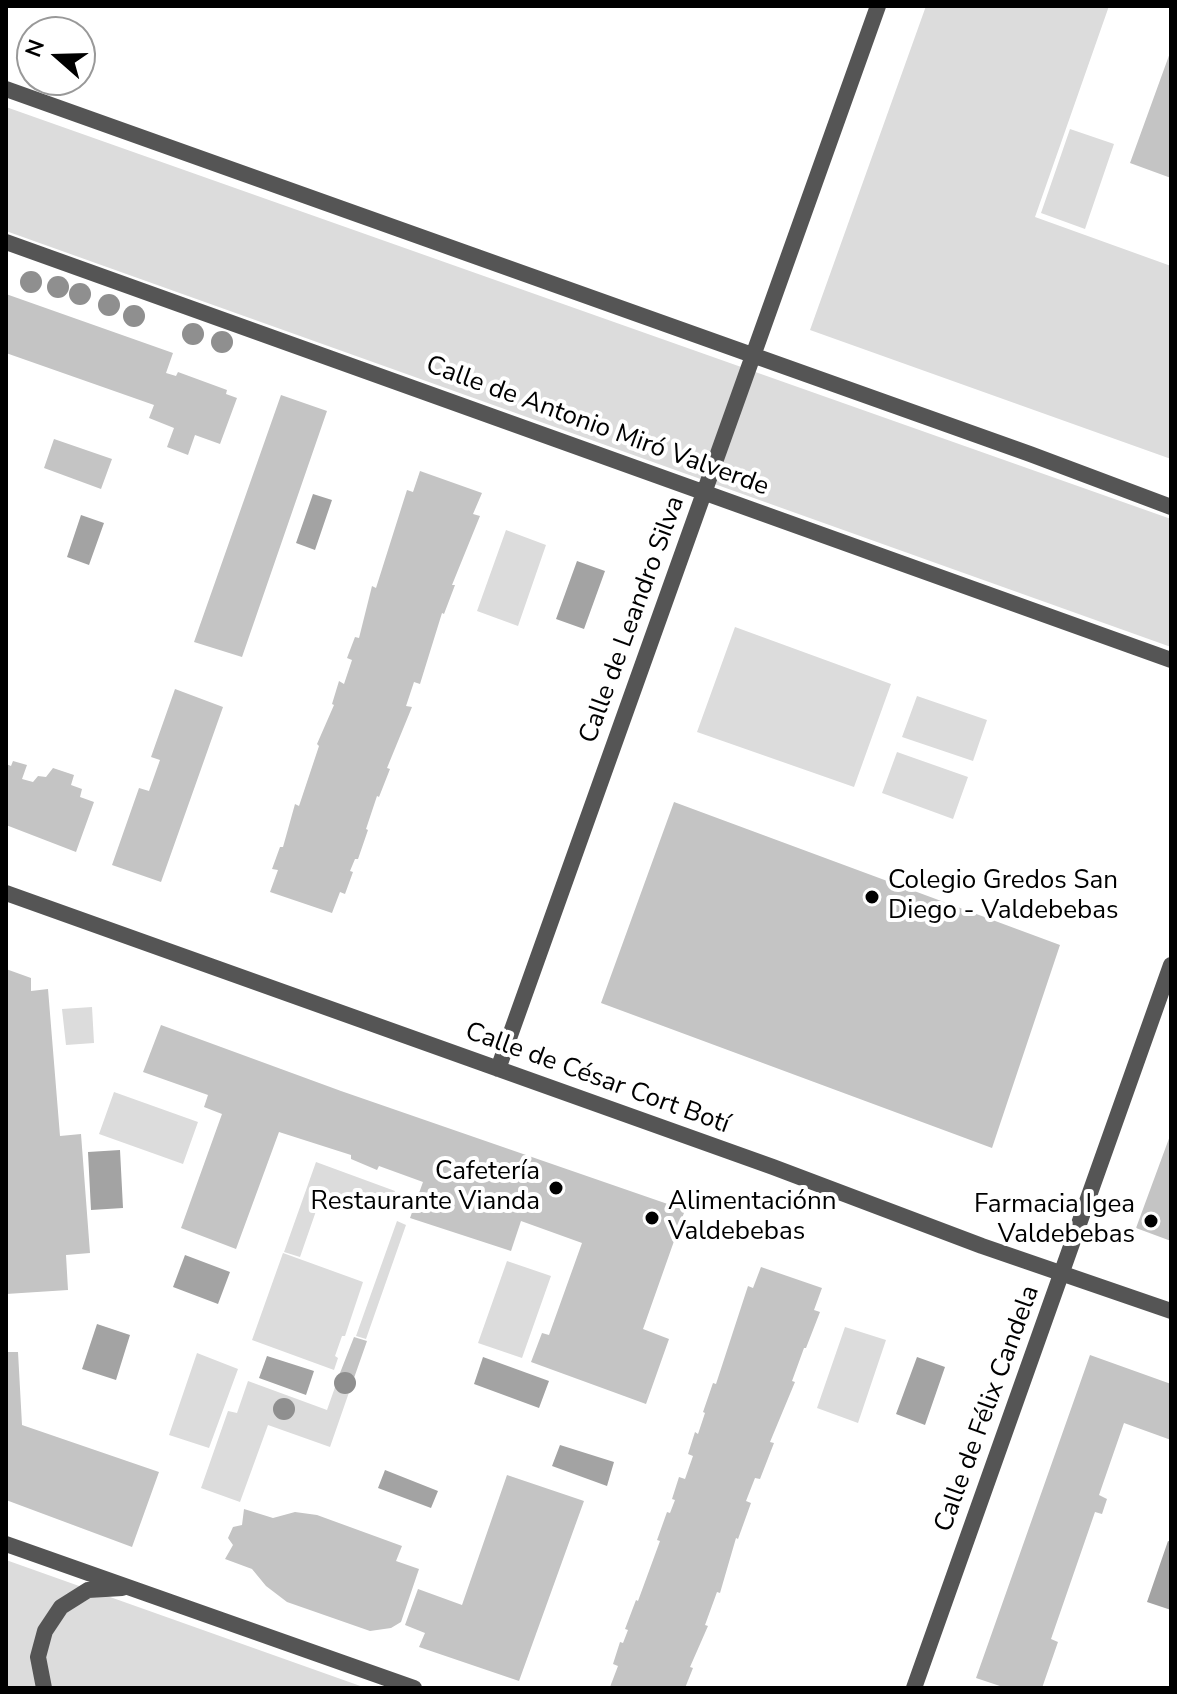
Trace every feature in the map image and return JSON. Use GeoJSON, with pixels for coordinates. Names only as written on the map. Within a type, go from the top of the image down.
{"type":"FeatureCollection","features":[{"type":"Feature","properties":{"kind":"street","name":"Calle de Leandro Silva"},"geometry":{"type":"LineString","coordinates":[[498,1069],[878,6]]}},
{"type":"Feature","properties":{"kind":"street"},"geometry":{"type":"LineString","coordinates":[[8,91],[1171,507]]}},
{"type":"Feature","properties":{"kind":"street","name":"Calle de Antonio Miró Valverde"},"geometry":{"type":"LineString","coordinates":[[6,242],[1171,660]]}},
{"type":"Feature","properties":{"kind":"street","name":"Calle de César Cort Botí"},"geometry":{"type":"LineString","coordinates":[[6,893],[1171,1311]]}},
{"type":"Feature","properties":{"kind":"street","name":"Calle de Félix Candela"},"geometry":{"type":"LineString","coordinates":[[914,1688],[1171,965]]}},
{"type":"Feature","properties":{"kind":"street"},"geometry":{"type":"LineString","coordinates":[[6,1544],[414,1688]]}},
{"type":"Feature","properties":{"kind":"street"},"geometry":{"type":"LineString","coordinates":[[44,1688],[38,1657],[45,1631],[61,1607],[88,1590],[132,1588]]}},
{"type":"Feature","properties":{"kind":"shaded area"},"geometry":{"type":"Polygon","coordinates":[[[926,6],[1109,6],[1035,217],[1171,266],[1171,459],[810,330],[926,6]]]}},
{"type":"Feature","properties":{"kind":"shaded area"},"geometry":{"type":"Polygon","coordinates":[[[6,107],[1171,519],[1171,647],[6,231],[6,107]]]}},
{"type":"Feature","properties":{"kind":"shaded area"},"geometry":{"type":"Polygon","coordinates":[[[1070,129],[1114,144],[1085,229],[1041,213],[1070,129]]]}},
{"type":"Feature","properties":{"kind":"shaded area"},"geometry":{"type":"Polygon","coordinates":[[[313,494],[332,500],[315,550],[296,543],[313,494]]]}},
{"type":"Feature","properties":{"kind":"shaded area"},"geometry":{"type":"Polygon","coordinates":[[[81,515],[104,523],[89,565],[67,557],[81,515]]]}},
{"type":"Feature","properties":{"kind":"shaded area"},"geometry":{"type":"Polygon","coordinates":[[[506,530],[546,545],[518,626],[477,611],[506,530]]]}},
{"type":"Feature","properties":{"kind":"shaded area"},"geometry":{"type":"Polygon","coordinates":[[[577,561],[605,571],[584,629],[556,619],[577,561]]]}},
{"type":"Feature","properties":{"kind":"shaded area"},"geometry":{"type":"Polygon","coordinates":[[[735,627],[891,684],[854,787],[697,732],[735,627]]]}},
{"type":"Feature","properties":{"kind":"shaded area"},"geometry":{"type":"Polygon","coordinates":[[[917,696],[987,720],[973,761],[902,737],[917,696]]]}},
{"type":"Feature","properties":{"kind":"shaded area"},"geometry":{"type":"Polygon","coordinates":[[[897,752],[968,777],[953,819],[882,793],[897,752]]]}},
{"type":"Feature","properties":{"kind":"shaded area"},"geometry":{"type":"Polygon","coordinates":[[[92,1007],[94,1043],[66,1045],[62,1009],[92,1007]]]}},
{"type":"Feature","properties":{"kind":"shaded area"},"geometry":{"type":"Polygon","coordinates":[[[114,1092],[198,1122],[183,1164],[99,1134],[114,1092]]]}},
{"type":"Feature","properties":{"kind":"shaded area"},"geometry":{"type":"Polygon","coordinates":[[[120,1150],[123,1208],[91,1210],[88,1152],[120,1150]]]}},
{"type":"Feature","properties":{"kind":"shaded area"},"geometry":{"type":"Polygon","coordinates":[[[316,1162],[395,1191],[388,1211],[323,1191],[300,1257],[284,1252],[316,1162]]]}},
{"type":"Feature","properties":{"kind":"shaded area"},"geometry":{"type":"Polygon","coordinates":[[[397,1221],[406,1225],[366,1339],[356,1336],[397,1221]]]}},
{"type":"Feature","properties":{"kind":"shaded area"},"geometry":{"type":"Polygon","coordinates":[[[283,1253],[363,1282],[335,1356],[338,1358],[334,1370],[252,1340],[283,1253]]]}},
{"type":"Feature","properties":{"kind":"shaded area"},"geometry":{"type":"Polygon","coordinates":[[[185,1255],[230,1272],[218,1304],[173,1287],[185,1255]]]}},
{"type":"Feature","properties":{"kind":"shaded area"},"geometry":{"type":"Polygon","coordinates":[[[507,1261],[551,1276],[522,1358],[478,1343],[507,1261]]]}},
{"type":"Feature","properties":{"kind":"shaded area"},"geometry":{"type":"Polygon","coordinates":[[[97,1324],[130,1335],[116,1380],[82,1369],[97,1324]]]}},
{"type":"Feature","properties":{"kind":"shaded area"},"geometry":{"type":"Polygon","coordinates":[[[845,1327],[886,1340],[858,1423],[817,1408],[845,1327]]]}},
{"type":"Feature","properties":{"kind":"shaded area"},"geometry":{"type":"Polygon","coordinates":[[[197,1353],[238,1369],[209,1448],[169,1435],[197,1353]]]}},
{"type":"Feature","properties":{"kind":"shaded area"},"geometry":{"type":"Polygon","coordinates":[[[267,1356],[314,1371],[306,1395],[259,1378],[267,1356]]]}},
{"type":"Feature","properties":{"kind":"shaded area"},"geometry":{"type":"Polygon","coordinates":[[[483,1357],[549,1381],[539,1408],[474,1384],[483,1357]]]}},
{"type":"Feature","properties":{"kind":"shaded area"},"geometry":{"type":"Polygon","coordinates":[[[917,1357],[945,1367],[925,1425],[896,1414],[917,1357]]]}},
{"type":"Feature","properties":{"kind":"shaded area"},"geometry":{"type":"Polygon","coordinates":[[[340,1373],[354,1378],[330,1447],[268,1425],[240,1502],[201,1488],[228,1411],[237,1413],[248,1381],[327,1410],[340,1373]]]}},
{"type":"Feature","properties":{"kind":"shaded area"},"geometry":{"type":"Polygon","coordinates":[[[560,1445],[614,1462],[607,1486],[552,1466],[560,1445]]]}},
{"type":"Feature","properties":{"kind":"shaded area"},"geometry":{"type":"Polygon","coordinates":[[[385,1470],[438,1491],[431,1508],[378,1488],[385,1470]]]}},
{"type":"Feature","properties":{"kind":"shaded area"},"geometry":{"type":"Polygon","coordinates":[[[1168,1541],[1171,1542],[1171,1610],[1147,1602],[1168,1541]]]}},
{"type":"Feature","properties":{"kind":"shaded area"},"geometry":{"type":"Polygon","coordinates":[[[6,1560],[366,1688],[13,1688],[6,1685],[6,1560]]]}},
{"type":"Feature","properties":{"kind":"building"},"geometry":{"type":"Polygon","coordinates":[[[1171,50],[1171,178],[1130,163],[1171,50]]]}},
{"type":"Feature","properties":{"kind":"building"},"geometry":{"type":"Polygon","coordinates":[[[6,294],[173,353],[166,373],[176,376],[178,372],[227,390],[226,394],[237,398],[220,444],[195,435],[188,455],[167,447],[174,428],[149,418],[154,405],[6,353],[6,294]]]}},
{"type":"Feature","properties":{"kind":"building"},"geometry":{"type":"Polygon","coordinates":[[[281,395],[327,411],[242,657],[194,642],[281,395]]]}},
{"type":"Feature","properties":{"kind":"building"},"geometry":{"type":"Polygon","coordinates":[[[54,439],[112,459],[101,489],[44,468],[54,439]]]}},
{"type":"Feature","properties":{"kind":"building"},"geometry":{"type":"Polygon","coordinates":[[[420,471],[482,493],[473,514],[480,516],[442,613],[420,684],[414,682],[406,706],[412,707],[377,796],[358,859],[355,859],[350,871],[353,872],[345,894],[340,892],[332,913],[270,892],[278,870],[272,869],[280,847],[283,847],[295,804],[299,806],[319,746],[317,744],[334,705],[339,681],[344,684],[352,660],[347,658],[355,637],[359,638],[372,586],[376,588],[407,490],[413,492],[420,471]]]}},
{"type":"Feature","properties":{"kind":"building"},"geometry":{"type":"Polygon","coordinates":[[[175,689],[223,707],[161,882],[112,865],[139,788],[149,791],[160,760],[151,757],[175,689]]]}},
{"type":"Feature","properties":{"kind":"building"},"geometry":{"type":"Polygon","coordinates":[[[13,761],[27,765],[22,779],[33,782],[38,776],[46,777],[53,768],[74,775],[71,785],[82,789],[80,797],[94,802],[76,852],[6,825],[6,764],[11,766],[13,761]]]}},
{"type":"Feature","properties":{"kind":"building"},"geometry":{"type":"Polygon","coordinates":[[[674,802],[1060,945],[992,1148],[601,1003],[674,802]]]}},
{"type":"Feature","properties":{"kind":"building"},"geometry":{"type":"Polygon","coordinates":[[[6,969],[31,978],[31,991],[48,989],[60,1136],[81,1134],[90,1253],[66,1255],[68,1290],[6,1294],[6,969]]]}},
{"type":"Feature","properties":{"kind":"building"},"geometry":{"type":"Polygon","coordinates":[[[161,1025],[685,1210],[643,1329],[669,1339],[646,1404],[531,1362],[542,1333],[549,1335],[582,1243],[521,1221],[511,1251],[410,1218],[423,1182],[379,1166],[377,1170],[351,1159],[351,1155],[279,1132],[236,1249],[181,1228],[222,1114],[204,1107],[208,1095],[143,1072],[161,1025]]]}},
{"type":"Feature","properties":{"kind":"building"},"geometry":{"type":"Polygon","coordinates":[[[1171,1133],[1171,1241],[1136,1228],[1171,1133]]]}},
{"type":"Feature","properties":{"kind":"building"},"geometry":{"type":"Polygon","coordinates":[[[761,1267],[822,1288],[814,1310],[820,1312],[770,1442],[774,1443],[760,1479],[755,1478],[746,1501],[751,1503],[685,1688],[610,1687],[618,1666],[613,1664],[620,1642],[623,1643],[628,1630],[625,1629],[660,1541],[657,1540],[667,1512],[670,1513],[675,1500],[672,1499],[679,1477],[685,1479],[693,1456],[688,1454],[695,1432],[698,1434],[748,1286],[753,1288],[761,1267]]]}},
{"type":"Feature","properties":{"kind":"building"},"geometry":{"type":"Polygon","coordinates":[[[354,1337],[367,1341],[354,1378],[340,1373],[354,1337]]]}},
{"type":"Feature","properties":{"kind":"building"},"geometry":{"type":"Polygon","coordinates":[[[6,1352],[18,1352],[22,1425],[159,1472],[132,1547],[6,1500],[6,1352]]]}},
{"type":"Feature","properties":{"kind":"building"},"geometry":{"type":"Polygon","coordinates":[[[1090,1355],[1171,1384],[1171,1440],[1124,1423],[1099,1495],[1107,1499],[1102,1514],[1095,1512],[1051,1639],[1058,1642],[1042,1688],[1006,1688],[976,1678],[1090,1355]]]}},
{"type":"Feature","properties":{"kind":"building"},"geometry":{"type":"Polygon","coordinates":[[[507,1475],[584,1501],[519,1681],[419,1647],[425,1633],[405,1625],[418,1589],[462,1605],[507,1475]]]}},
{"type":"Feature","properties":{"kind":"building"},"geometry":{"type":"Polygon","coordinates":[[[244,1509],[273,1518],[295,1512],[317,1515],[402,1546],[396,1561],[419,1569],[401,1622],[391,1628],[370,1631],[287,1602],[266,1586],[252,1569],[225,1559],[233,1545],[228,1538],[233,1527],[242,1525],[244,1509]]]}},
{"type":"Feature","properties":{"kind":"place","name":"Colegio Gredos San Diego - Valdebebas"},"geometry":{"type":"Point","coordinates":[872,897]}},
{"type":"Feature","properties":{"kind":"place","name":"Cafetería Restaurante Vianda"},"geometry":{"type":"Point","coordinates":[556,1188]}},
{"type":"Feature","properties":{"kind":"place","name":"Alimentaciónn Valdebebas"},"geometry":{"type":"Point","coordinates":[652,1218]}},
{"type":"Feature","properties":{"kind":"place","name":"Farmacia Igea Valdebebas"},"geometry":{"type":"Point","coordinates":[1151,1221]}}]}
